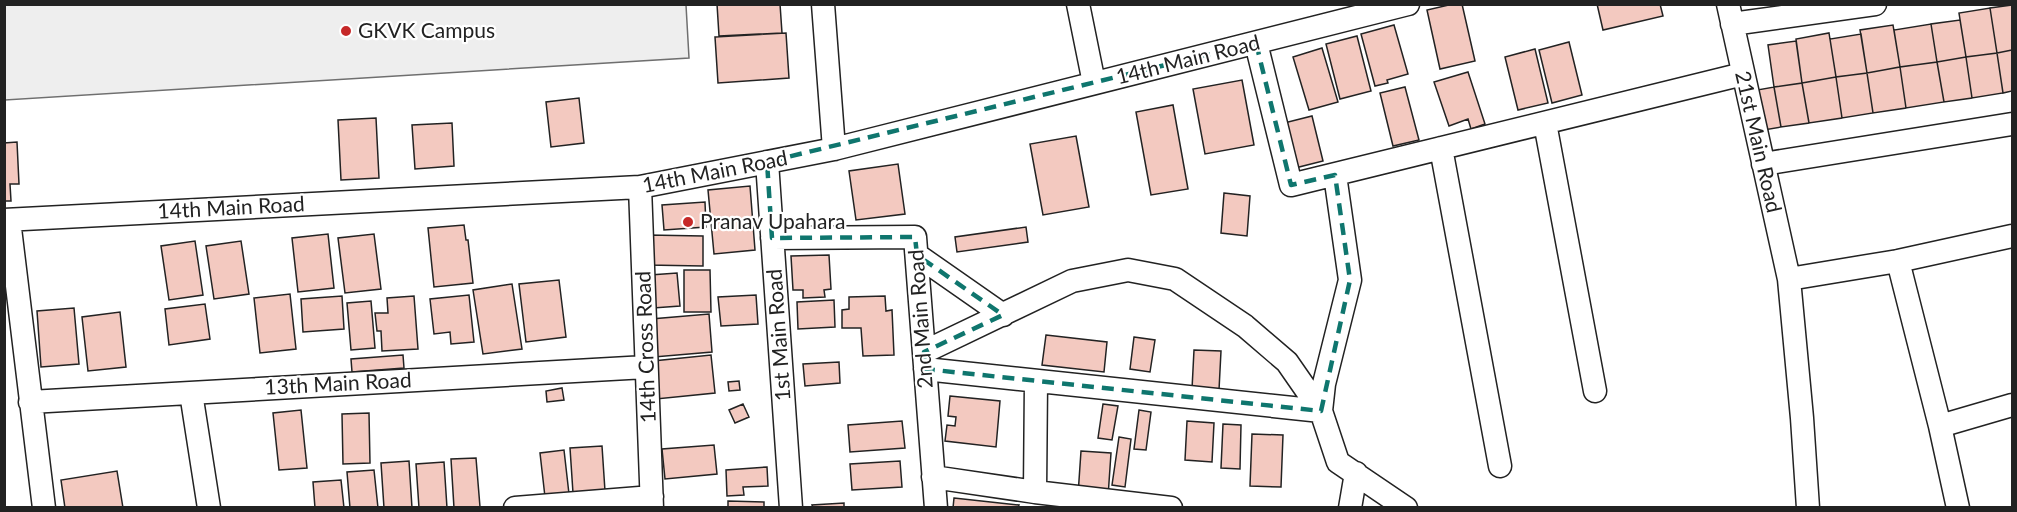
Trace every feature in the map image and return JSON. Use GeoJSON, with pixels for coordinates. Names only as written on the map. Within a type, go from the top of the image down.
{"type":"FeatureCollection","features":[{"type":"Feature","properties":{"kind":"street"},"geometry":{"type":"LineString","coordinates":[[823,4],[834,149]]}},
{"type":"Feature","properties":{"kind":"street"},"geometry":{"type":"LineString","coordinates":[[1078,4],[1094,83]]}},
{"type":"Feature","properties":{"kind":"street","name":"14th Main Road"},"geometry":{"type":"LineString","coordinates":[[7,220],[640,187],[834,149],[1408,4]]}},
{"type":"Feature","properties":{"kind":"street"},"geometry":{"type":"LineString","coordinates":[[1730,14],[1875,4]]}},
{"type":"Feature","properties":{"kind":"street","name":"21st Main Road"},"geometry":{"type":"LineString","coordinates":[[1730,14],[1789,279],[1808,507]]}},
{"type":"Feature","properties":{"kind":"street"},"geometry":{"type":"LineString","coordinates":[[1256,42],[1291,185],[1743,74]]}},
{"type":"Feature","properties":{"kind":"street"},"geometry":{"type":"LineString","coordinates":[[1545,123],[1595,391]]}},
{"type":"Feature","properties":{"kind":"street"},"geometry":{"type":"LineString","coordinates":[[1763,164],[2013,124]]}},
{"type":"Feature","properties":{"kind":"street"},"geometry":{"type":"LineString","coordinates":[[1441,148],[1500,466]]}},
{"type":"Feature","properties":{"kind":"street","name":"1st Main Road"},"geometry":{"type":"LineString","coordinates":[[766,162],[791,507]]}},
{"type":"Feature","properties":{"kind":"street"},"geometry":{"type":"LineString","coordinates":[[1321,411],[1324,384],[1350,280],[1335,175]]}},
{"type":"Feature","properties":{"kind":"street","name":"14th Cross Road"},"geometry":{"type":"LineString","coordinates":[[640,187],[652,502]]}},
{"type":"Feature","properties":{"kind":"street"},"geometry":{"type":"LineString","coordinates":[[7,220],[44,507]]}},
{"type":"Feature","properties":{"kind":"street"},"geometry":{"type":"LineString","coordinates":[[1789,279],[1898,261],[2013,236]]}},
{"type":"Feature","properties":{"kind":"street","name":"2nd Main Road"},"geometry":{"type":"LineString","coordinates":[[772,238],[915,237],[936,507]]}},
{"type":"Feature","properties":{"kind":"street"},"geometry":{"type":"LineString","coordinates":[[917,255],[1003,315]]}},
{"type":"Feature","properties":{"kind":"street"},"geometry":{"type":"LineString","coordinates":[[1898,261],[1958,507]]}},
{"type":"Feature","properties":{"kind":"street"},"geometry":{"type":"LineString","coordinates":[[925,361],[1003,315],[1072,281],[1128,270],[1175,279],[1245,326],[1287,362],[1321,411],[1338,462],[1406,507]]}},
{"type":"Feature","properties":{"kind":"street"},"geometry":{"type":"LineString","coordinates":[[925,361],[1036,381],[1321,411]]}},
{"type":"Feature","properties":{"kind":"street","name":"13th Main Road"},"geometry":{"type":"LineString","coordinates":[[30,402],[646,367]]}},
{"type":"Feature","properties":{"kind":"street"},"geometry":{"type":"LineString","coordinates":[[1035,492],[1036,381]]}},
{"type":"Feature","properties":{"kind":"street"},"geometry":{"type":"LineString","coordinates":[[191,393],[209,507]]}},
{"type":"Feature","properties":{"kind":"street"},"geometry":{"type":"LineString","coordinates":[[1940,426],[2013,405]]}},
{"type":"Feature","properties":{"kind":"street"},"geometry":{"type":"LineString","coordinates":[[1350,507],[1356,473]]}},
{"type":"Feature","properties":{"kind":"street"},"geometry":{"type":"LineString","coordinates":[[933,477],[1035,492],[1171,507]]}},
{"type":"Feature","properties":{"kind":"street"},"geometry":{"type":"LineString","coordinates":[[515,507],[652,502]]}},
{"type":"Feature","properties":{"kind":"highlighted area"},"geometry":{"type":"Polygon","coordinates":[[[1256,43],[1291,185],[1335,175],[1350,280],[1321,411],[925,369],[924,352],[1003,315],[917,255],[915,237],[772,238],[767,162],[1256,43]]]}},
{"type":"Feature","properties":{"kind":"shaded area","name":"GKVK Campus"},"geometry":{"type":"Polygon","coordinates":[[[5,4],[686,5],[689,58],[5,100],[5,4]]]}},
{"type":"Feature","properties":{"kind":"building"},"geometry":{"type":"Polygon","coordinates":[[[717,4],[780,4],[782,33],[719,36],[717,4]]]}},
{"type":"Feature","properties":{"kind":"building"},"geometry":{"type":"Polygon","coordinates":[[[1462,4],[1475,61],[1440,69],[1427,10],[1462,4]]]}},
{"type":"Feature","properties":{"kind":"building"},"geometry":{"type":"Polygon","coordinates":[[[1597,4],[1660,4],[1663,16],[1603,30],[1597,4]]]}},
{"type":"Feature","properties":{"kind":"building"},"geometry":{"type":"Polygon","coordinates":[[[2012,5],[2012,50],[1997,53],[1990,8],[2012,5]]]}},
{"type":"Feature","properties":{"kind":"building"},"geometry":{"type":"Polygon","coordinates":[[[1990,8],[1997,53],[1966,57],[1959,13],[1990,8]]]}},
{"type":"Feature","properties":{"kind":"building"},"geometry":{"type":"Polygon","coordinates":[[[1960,20],[1966,57],[1937,62],[1931,24],[1960,20]]]}},
{"type":"Feature","properties":{"kind":"building"},"geometry":{"type":"Polygon","coordinates":[[[1931,24],[1937,62],[1900,67],[1894,30],[1931,24]]]}},
{"type":"Feature","properties":{"kind":"building"},"geometry":{"type":"Polygon","coordinates":[[[1394,25],[1408,74],[1375,86],[1361,34],[1394,25]]]}},
{"type":"Feature","properties":{"kind":"building"},"geometry":{"type":"Polygon","coordinates":[[[1893,25],[1900,67],[1867,73],[1860,30],[1893,25]]]}},
{"type":"Feature","properties":{"kind":"building"},"geometry":{"type":"Polygon","coordinates":[[[786,33],[789,78],[718,83],[715,37],[786,33]]]}},
{"type":"Feature","properties":{"kind":"building"},"geometry":{"type":"Polygon","coordinates":[[[1829,33],[1836,77],[1802,83],[1796,39],[1829,33]]]}},
{"type":"Feature","properties":{"kind":"building"},"geometry":{"type":"Polygon","coordinates":[[[1861,34],[1867,73],[1836,77],[1830,39],[1861,34]]]}},
{"type":"Feature","properties":{"kind":"building"},"geometry":{"type":"Polygon","coordinates":[[[1357,36],[1371,91],[1340,99],[1326,44],[1357,36]]]}},
{"type":"Feature","properties":{"kind":"building"},"geometry":{"type":"Polygon","coordinates":[[[1796,41],[1802,83],[1774,87],[1768,45],[1796,41]]]}},
{"type":"Feature","properties":{"kind":"building"},"geometry":{"type":"Polygon","coordinates":[[[1569,42],[1582,95],[1552,103],[1539,50],[1569,42]]]}},
{"type":"Feature","properties":{"kind":"building"},"geometry":{"type":"Polygon","coordinates":[[[1322,48],[1338,102],[1309,110],[1293,57],[1322,48]]]}},
{"type":"Feature","properties":{"kind":"building"},"geometry":{"type":"Polygon","coordinates":[[[1535,49],[1548,103],[1518,110],[1505,57],[1535,49]]]}},
{"type":"Feature","properties":{"kind":"building"},"geometry":{"type":"Polygon","coordinates":[[[2012,50],[2012,91],[2003,93],[1997,53],[2012,50]]]}},
{"type":"Feature","properties":{"kind":"building"},"geometry":{"type":"Polygon","coordinates":[[[1997,53],[2003,93],[1972,98],[1966,57],[1997,53]]]}},
{"type":"Feature","properties":{"kind":"building"},"geometry":{"type":"Polygon","coordinates":[[[1966,57],[1972,98],[1944,102],[1937,62],[1966,57]]]}},
{"type":"Feature","properties":{"kind":"building"},"geometry":{"type":"Polygon","coordinates":[[[1937,62],[1944,102],[1906,108],[1900,67],[1937,62]]]}},
{"type":"Feature","properties":{"kind":"building"},"geometry":{"type":"Polygon","coordinates":[[[1900,67],[1906,108],[1873,113],[1867,73],[1900,67]]]}},
{"type":"Feature","properties":{"kind":"building"},"geometry":{"type":"Polygon","coordinates":[[[1468,72],[1485,124],[1471,129],[1468,119],[1449,126],[1434,82],[1468,72]]]}},
{"type":"Feature","properties":{"kind":"building"},"geometry":{"type":"Polygon","coordinates":[[[1867,73],[1873,113],[1842,118],[1836,77],[1867,73]]]}},
{"type":"Feature","properties":{"kind":"building"},"geometry":{"type":"Polygon","coordinates":[[[1836,77],[1842,118],[1809,123],[1802,83],[1836,77]]]}},
{"type":"Feature","properties":{"kind":"building"},"geometry":{"type":"Polygon","coordinates":[[[1242,80],[1254,145],[1205,154],[1193,89],[1242,80]]]}},
{"type":"Feature","properties":{"kind":"building"},"geometry":{"type":"Polygon","coordinates":[[[1802,83],[1809,123],[1781,127],[1774,87],[1802,83]]]}},
{"type":"Feature","properties":{"kind":"building"},"geometry":{"type":"Polygon","coordinates":[[[1405,87],[1419,140],[1393,146],[1380,93],[1405,87]]]}},
{"type":"Feature","properties":{"kind":"building"},"geometry":{"type":"Polygon","coordinates":[[[1774,87],[1781,127],[1764,130],[1757,90],[1774,87]]]}},
{"type":"Feature","properties":{"kind":"building"},"geometry":{"type":"Polygon","coordinates":[[[579,98],[584,143],[551,147],[546,102],[579,98]]]}},
{"type":"Feature","properties":{"kind":"building"},"geometry":{"type":"Polygon","coordinates":[[[1173,105],[1188,189],[1151,195],[1136,112],[1173,105]]]}},
{"type":"Feature","properties":{"kind":"building"},"geometry":{"type":"Polygon","coordinates":[[[1312,116],[1323,161],[1295,168],[1284,123],[1312,116]]]}},
{"type":"Feature","properties":{"kind":"building"},"geometry":{"type":"Polygon","coordinates":[[[376,118],[379,178],[341,180],[338,120],[376,118]]]}},
{"type":"Feature","properties":{"kind":"building"},"geometry":{"type":"Polygon","coordinates":[[[452,123],[454,166],[415,169],[412,125],[452,123]]]}},
{"type":"Feature","properties":{"kind":"building"},"geometry":{"type":"Polygon","coordinates":[[[1076,136],[1089,207],[1043,215],[1030,144],[1076,136]]]}},
{"type":"Feature","properties":{"kind":"building"},"geometry":{"type":"Polygon","coordinates":[[[17,142],[19,184],[10,184],[11,201],[4,201],[4,143],[17,142]]]}},
{"type":"Feature","properties":{"kind":"building"},"geometry":{"type":"Polygon","coordinates":[[[898,164],[905,214],[856,220],[849,171],[898,164]]]}},
{"type":"Feature","properties":{"kind":"building"},"geometry":{"type":"Polygon","coordinates":[[[750,186],[755,250],[714,254],[708,190],[750,186]]]}},
{"type":"Feature","properties":{"kind":"building"},"geometry":{"type":"Polygon","coordinates":[[[1224,193],[1250,196],[1247,236],[1221,233],[1224,193]]]}},
{"type":"Feature","properties":{"kind":"building"},"geometry":{"type":"Polygon","coordinates":[[[705,202],[706,227],[664,230],[662,205],[705,202]]]}},
{"type":"Feature","properties":{"kind":"building"},"geometry":{"type":"Polygon","coordinates":[[[464,225],[473,283],[434,287],[428,228],[464,225]]]}},
{"type":"Feature","properties":{"kind":"building"},"geometry":{"type":"Polygon","coordinates":[[[1026,227],[1028,242],[957,252],[955,237],[1026,227]]]}},
{"type":"Feature","properties":{"kind":"building"},"geometry":{"type":"Polygon","coordinates":[[[328,234],[334,288],[298,292],[292,238],[328,234]]]}},
{"type":"Feature","properties":{"kind":"building"},"geometry":{"type":"Polygon","coordinates":[[[374,234],[381,289],[345,293],[338,238],[374,234]]]}},
{"type":"Feature","properties":{"kind":"building"},"geometry":{"type":"Polygon","coordinates":[[[647,235],[703,236],[703,266],[647,265],[647,235]]]}},
{"type":"Feature","properties":{"kind":"building"},"geometry":{"type":"Polygon","coordinates":[[[195,241],[203,295],[169,300],[161,246],[195,241]]]}},
{"type":"Feature","properties":{"kind":"building"},"geometry":{"type":"Polygon","coordinates":[[[241,241],[249,294],[214,299],[206,246],[241,241]]]}},
{"type":"Feature","properties":{"kind":"building"},"geometry":{"type":"Polygon","coordinates":[[[829,255],[831,289],[824,290],[825,297],[803,298],[803,290],[793,290],[791,256],[829,255]]]}},
{"type":"Feature","properties":{"kind":"building"},"geometry":{"type":"Polygon","coordinates":[[[684,270],[710,270],[711,312],[684,312],[684,270]]]}},
{"type":"Feature","properties":{"kind":"building"},"geometry":{"type":"Polygon","coordinates":[[[677,273],[680,306],[653,308],[650,275],[677,273]]]}},
{"type":"Feature","properties":{"kind":"building"},"geometry":{"type":"Polygon","coordinates":[[[559,280],[566,337],[526,342],[519,284],[559,280]]]}},
{"type":"Feature","properties":{"kind":"building"},"geometry":{"type":"Polygon","coordinates":[[[512,284],[522,349],[483,354],[473,290],[512,284]]]}},
{"type":"Feature","properties":{"kind":"building"},"geometry":{"type":"Polygon","coordinates":[[[290,294],[296,349],[260,353],[254,298],[290,294]]]}},
{"type":"Feature","properties":{"kind":"building"},"geometry":{"type":"Polygon","coordinates":[[[469,295],[474,342],[451,344],[450,332],[434,334],[430,299],[469,295]]]}},
{"type":"Feature","properties":{"kind":"building"},"geometry":{"type":"Polygon","coordinates":[[[756,295],[758,324],[721,326],[718,297],[756,295]]]}},
{"type":"Feature","properties":{"kind":"building"},"geometry":{"type":"Polygon","coordinates":[[[342,296],[344,329],[303,332],[301,299],[342,296]]]}},
{"type":"Feature","properties":{"kind":"building"},"geometry":{"type":"Polygon","coordinates":[[[414,296],[418,349],[382,351],[381,331],[377,331],[375,313],[388,313],[387,298],[414,296]]]}},
{"type":"Feature","properties":{"kind":"building"},"geometry":{"type":"Polygon","coordinates":[[[885,296],[886,311],[892,310],[894,355],[863,356],[861,328],[842,328],[842,310],[849,309],[849,297],[885,296]]]}},
{"type":"Feature","properties":{"kind":"building"},"geometry":{"type":"Polygon","coordinates":[[[834,300],[835,327],[798,329],[797,302],[834,300]]]}},
{"type":"Feature","properties":{"kind":"building"},"geometry":{"type":"Polygon","coordinates":[[[371,301],[375,348],[351,350],[347,303],[371,301]]]}},
{"type":"Feature","properties":{"kind":"building"},"geometry":{"type":"Polygon","coordinates":[[[205,304],[210,339],[169,345],[165,309],[205,304]]]}},
{"type":"Feature","properties":{"kind":"building"},"geometry":{"type":"Polygon","coordinates":[[[74,308],[79,364],[41,367],[37,311],[74,308]]]}},
{"type":"Feature","properties":{"kind":"building"},"geometry":{"type":"Polygon","coordinates":[[[120,312],[126,367],[88,371],[82,317],[120,312]]]}},
{"type":"Feature","properties":{"kind":"building"},"geometry":{"type":"Polygon","coordinates":[[[709,314],[712,352],[654,357],[651,319],[709,314]]]}},
{"type":"Feature","properties":{"kind":"building"},"geometry":{"type":"Polygon","coordinates":[[[1046,335],[1107,342],[1104,372],[1042,365],[1046,335]]]}},
{"type":"Feature","properties":{"kind":"building"},"geometry":{"type":"Polygon","coordinates":[[[1134,337],[1155,340],[1150,372],[1130,369],[1134,337]]]}},
{"type":"Feature","properties":{"kind":"building"},"geometry":{"type":"Polygon","coordinates":[[[1194,350],[1221,351],[1219,390],[1192,389],[1194,350]]]}},
{"type":"Feature","properties":{"kind":"building"},"geometry":{"type":"Polygon","coordinates":[[[403,355],[404,368],[352,372],[351,359],[403,355]]]}},
{"type":"Feature","properties":{"kind":"building"},"geometry":{"type":"Polygon","coordinates":[[[711,355],[715,393],[656,399],[653,361],[711,355]]]}},
{"type":"Feature","properties":{"kind":"building"},"geometry":{"type":"Polygon","coordinates":[[[839,362],[840,383],[805,386],[803,364],[839,362]]]}},
{"type":"Feature","properties":{"kind":"building"},"geometry":{"type":"Polygon","coordinates":[[[739,381],[740,390],[729,391],[728,382],[739,381]]]}},
{"type":"Feature","properties":{"kind":"building"},"geometry":{"type":"Polygon","coordinates":[[[562,388],[564,400],[547,402],[546,391],[562,388]]]}},
{"type":"Feature","properties":{"kind":"building"},"geometry":{"type":"Polygon","coordinates":[[[950,396],[1000,401],[996,447],[945,441],[947,425],[955,426],[956,417],[948,416],[950,396]]]}},
{"type":"Feature","properties":{"kind":"building"},"geometry":{"type":"Polygon","coordinates":[[[743,404],[749,417],[735,423],[729,410],[743,404]]]}},
{"type":"Feature","properties":{"kind":"building"},"geometry":{"type":"Polygon","coordinates":[[[1103,404],[1118,406],[1112,440],[1098,438],[1103,404]]]}},
{"type":"Feature","properties":{"kind":"building"},"geometry":{"type":"Polygon","coordinates":[[[301,410],[307,468],[279,470],[273,413],[301,410]]]}},
{"type":"Feature","properties":{"kind":"building"},"geometry":{"type":"Polygon","coordinates":[[[1139,410],[1151,412],[1146,450],[1134,449],[1139,410]]]}},
{"type":"Feature","properties":{"kind":"building"},"geometry":{"type":"Polygon","coordinates":[[[369,413],[370,463],[343,464],[342,414],[369,413]]]}},
{"type":"Feature","properties":{"kind":"building"},"geometry":{"type":"Polygon","coordinates":[[[902,421],[905,448],[850,452],[848,425],[902,421]]]}},
{"type":"Feature","properties":{"kind":"building"},"geometry":{"type":"Polygon","coordinates":[[[1187,421],[1214,423],[1212,462],[1185,460],[1187,421]]]}},
{"type":"Feature","properties":{"kind":"building"},"geometry":{"type":"Polygon","coordinates":[[[1223,424],[1241,425],[1240,469],[1221,468],[1223,424]]]}},
{"type":"Feature","properties":{"kind":"building"},"geometry":{"type":"Polygon","coordinates":[[[1252,434],[1283,435],[1281,487],[1250,486],[1252,434]]]}},
{"type":"Feature","properties":{"kind":"building"},"geometry":{"type":"Polygon","coordinates":[[[1119,437],[1131,439],[1125,487],[1112,485],[1119,437]]]}},
{"type":"Feature","properties":{"kind":"building"},"geometry":{"type":"Polygon","coordinates":[[[714,445],[717,474],[665,479],[662,449],[714,445]]]}},
{"type":"Feature","properties":{"kind":"building"},"geometry":{"type":"Polygon","coordinates":[[[602,446],[605,491],[573,493],[570,448],[602,446]]]}},
{"type":"Feature","properties":{"kind":"building"},"geometry":{"type":"Polygon","coordinates":[[[564,450],[569,494],[545,497],[540,453],[564,450]]]}},
{"type":"Feature","properties":{"kind":"building"},"geometry":{"type":"Polygon","coordinates":[[[1081,451],[1111,453],[1108,497],[1078,495],[1081,451]]]}},
{"type":"Feature","properties":{"kind":"building"},"geometry":{"type":"Polygon","coordinates":[[[476,458],[480,507],[454,508],[451,459],[476,458]]]}},
{"type":"Feature","properties":{"kind":"building"},"geometry":{"type":"Polygon","coordinates":[[[409,461],[412,508],[384,508],[381,463],[409,461]]]}},
{"type":"Feature","properties":{"kind":"building"},"geometry":{"type":"Polygon","coordinates":[[[900,461],[902,487],[852,490],[850,464],[900,461]]]}},
{"type":"Feature","properties":{"kind":"building"},"geometry":{"type":"Polygon","coordinates":[[[444,462],[447,508],[419,508],[416,464],[444,462]]]}},
{"type":"Feature","properties":{"kind":"building"},"geometry":{"type":"Polygon","coordinates":[[[767,467],[768,486],[743,487],[744,495],[727,496],[726,470],[767,467]]]}},
{"type":"Feature","properties":{"kind":"building"},"geometry":{"type":"Polygon","coordinates":[[[374,470],[378,508],[350,508],[347,472],[374,470]]]}},
{"type":"Feature","properties":{"kind":"building"},"geometry":{"type":"Polygon","coordinates":[[[117,471],[123,508],[65,508],[61,480],[117,471]]]}},
{"type":"Feature","properties":{"kind":"building"},"geometry":{"type":"Polygon","coordinates":[[[341,480],[344,508],[315,508],[313,482],[341,480]]]}},
{"type":"Feature","properties":{"kind":"building"},"geometry":{"type":"Polygon","coordinates":[[[954,498],[1019,505],[1018,508],[953,508],[954,498]]]}},
{"type":"Feature","properties":{"kind":"building"},"geometry":{"type":"Polygon","coordinates":[[[728,501],[764,502],[764,508],[728,508],[728,501]]]}},
{"type":"Feature","properties":{"kind":"building"},"geometry":{"type":"Polygon","coordinates":[[[844,503],[844,508],[813,508],[812,505],[844,503]]]}},
{"type":"Feature","properties":{"kind":"place","name":"GKVK Campus"},"geometry":{"type":"Point","coordinates":[346,31]}},
{"type":"Feature","properties":{"kind":"place","name":"Pranav Upahara"},"geometry":{"type":"Point","coordinates":[688,222]}}]}
